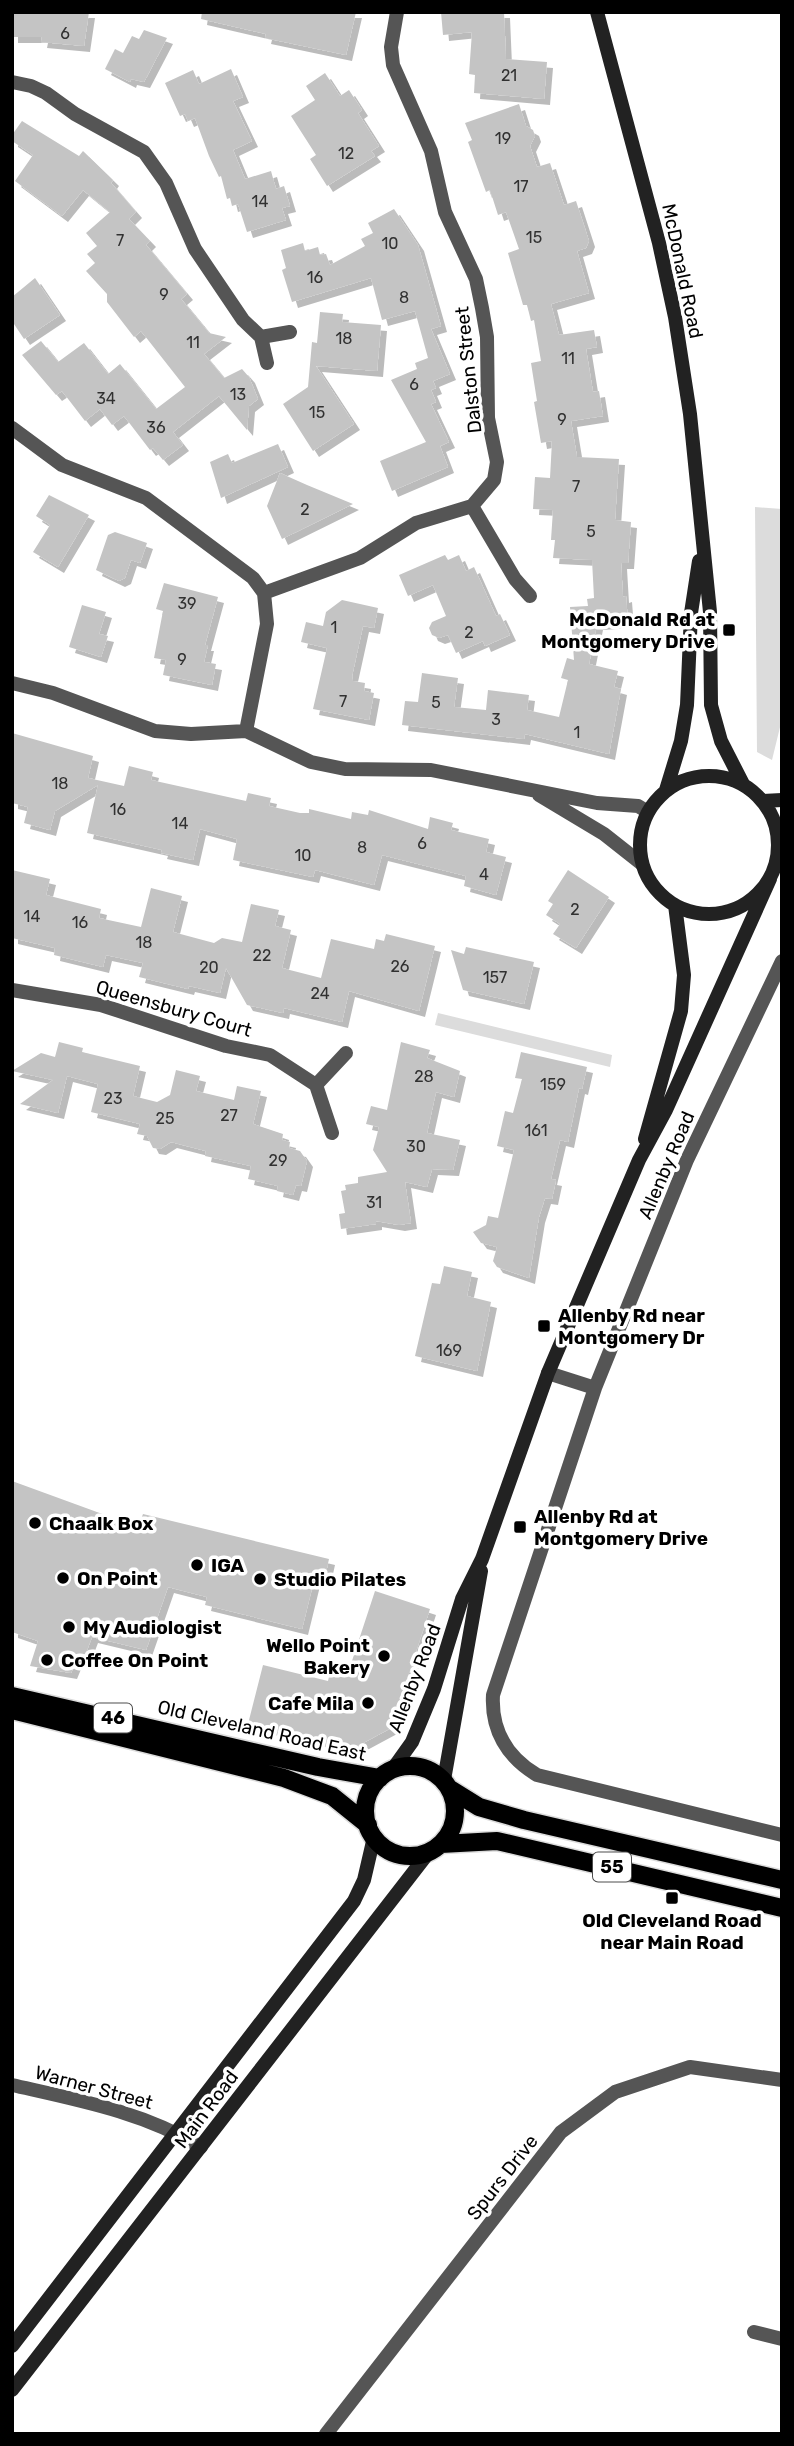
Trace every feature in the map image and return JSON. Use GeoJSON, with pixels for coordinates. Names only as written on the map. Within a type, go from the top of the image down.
{"type":"FeatureCollection","features":[{"type":"Feature","properties":{"kind":"main road","name":"McDonald Road"},"geometry":{"type":"LineString","coordinates":[[597,12],[659,243],[675,317],[690,414],[710,612],[710,705],[721,741],[743,784]]}},
{"type":"Feature","properties":{"kind":"main road","name":"McDonald Road"},"geometry":{"type":"LineString","coordinates":[[666,790],[681,741],[687,705],[691,613],[702,544]]}},
{"type":"Feature","properties":{"kind":"main road"},"geometry":{"type":"LineString","coordinates":[[704,775],[724,777],[743,784],[763,801],[775,820],[779,862],[757,895],[738,907],[717,913],[696,913],[676,905],[661,894],[642,864],[642,828],[648,811],[666,790],[684,780],[704,775]]}},
{"type":"Feature","properties":{"kind":"main road"},"geometry":{"type":"LineString","coordinates":[[763,801],[782,800]]}},
{"type":"Feature","properties":{"kind":"main road","name":"Allenby Road"},"geometry":{"type":"LineString","coordinates":[[386,1774],[412,1742],[434,1689],[462,1599],[482,1559],[548,1373],[639,1160],[666,1110],[770,878]]}},
{"type":"Feature","properties":{"kind":"main road","name":"Allenby Road"},"geometry":{"type":"LineString","coordinates":[[639,1160],[681,1011],[684,975],[676,905]]}},
{"type":"Feature","properties":{"kind":"main road","name":"Allenby Road"},"geometry":{"type":"LineString","coordinates":[[447,1785],[457,1693],[477,1602],[482,1559]]}},
{"type":"Feature","properties":{"kind":"main road","name":"Old Cleveland Road East"},"geometry":{"type":"LineString","coordinates":[[12,1696],[318,1767],[386,1774]]}},
{"type":"Feature","properties":{"kind":"main road","name":"Old Cleveland Road East"},"geometry":{"type":"LineString","coordinates":[[12,1710],[284,1778],[332,1796],[371,1831]]}},
{"type":"Feature","properties":{"kind":"main road","name":"46"},"geometry":{"type":"LineString","coordinates":[[386,1774],[419,1767],[447,1785]]}},
{"type":"Feature","properties":{"kind":"main road"},"geometry":{"type":"LineString","coordinates":[[371,1831],[367,1800],[386,1774]]}},
{"type":"Feature","properties":{"kind":"main road"},"geometry":{"type":"LineString","coordinates":[[435,1848],[450,1832],[455,1818],[447,1785]]}},
{"type":"Feature","properties":{"kind":"main road","name":"55"},"geometry":{"type":"LineString","coordinates":[[447,1785],[478,1807],[782,1880]]}},
{"type":"Feature","properties":{"kind":"main road","name":"46"},"geometry":{"type":"LineString","coordinates":[[371,1831],[385,1848],[399,1854],[414,1855],[435,1848]]}},
{"type":"Feature","properties":{"kind":"main road","name":"Main Road"},"geometry":{"type":"LineString","coordinates":[[12,2346],[175,2131],[311,1961],[354,1901],[364,1880],[371,1831]]}},
{"type":"Feature","properties":{"kind":"main road","name":"55"},"geometry":{"type":"LineString","coordinates":[[435,1848],[497,1841],[782,1908]]}},
{"type":"Feature","properties":{"kind":"main road","name":"Main Road"},"geometry":{"type":"LineString","coordinates":[[12,2390],[435,1848]]}},
{"type":"Feature","properties":{"kind":"street","name":"Dalston Street"},"geometry":{"type":"LineString","coordinates":[[397,12],[391,47],[393,65],[431,151],[449,223],[476,279],[487,337],[488,418],[497,463],[494,480],[472,506]]}},
{"type":"Feature","properties":{"kind":"street"},"geometry":{"type":"LineString","coordinates":[[12,82],[32,86],[46,93],[75,114],[144,152],[166,183],[195,249],[243,320],[261,337],[267,363]]}},
{"type":"Feature","properties":{"kind":"street"},"geometry":{"type":"LineString","coordinates":[[261,337],[289,332]]}},
{"type":"Feature","properties":{"kind":"street"},"geometry":{"type":"LineString","coordinates":[[12,428],[62,465],[128,490],[158,506],[253,578],[264,593],[267,624],[246,731]]}},
{"type":"Feature","properties":{"kind":"street"},"geometry":{"type":"LineString","coordinates":[[264,593],[360,558],[416,523],[472,506],[515,579],[530,596]]}},
{"type":"Feature","properties":{"kind":"street"},"geometry":{"type":"LineString","coordinates":[[12,683],[53,694],[155,731],[191,734],[246,731],[311,762],[345,769],[431,770],[619,807],[638,806],[648,811]]}},
{"type":"Feature","properties":{"kind":"street"},"geometry":{"type":"LineString","coordinates":[[527,788],[604,834],[642,864]]}},
{"type":"Feature","properties":{"kind":"street","name":"Allenby Road"},"geometry":{"type":"LineString","coordinates":[[782,961],[688,1160],[595,1388],[493,1695],[492,1713],[500,1738],[523,1766],[537,1775],[589,1790],[782,1835]]}},
{"type":"Feature","properties":{"kind":"street","name":"Queensbury Court"},"geometry":{"type":"LineString","coordinates":[[12,990],[101,1005],[226,1046],[270,1055],[316,1085]]}},
{"type":"Feature","properties":{"kind":"street"},"geometry":{"type":"LineString","coordinates":[[332,1133],[316,1085],[346,1053]]}},
{"type":"Feature","properties":{"kind":"street"},"geometry":{"type":"LineString","coordinates":[[548,1373],[595,1388]]}},
{"type":"Feature","properties":{"kind":"street","name":"Spurs Drive"},"geometry":{"type":"LineString","coordinates":[[326,2434],[561,2132],[615,2092],[690,2067],[782,2080]]}},
{"type":"Feature","properties":{"kind":"street","name":"Warner Street"},"geometry":{"type":"LineString","coordinates":[[12,2085],[128,2112],[175,2131],[201,2147]]}},
{"type":"Feature","properties":{"kind":"street"},"geometry":{"type":"LineString","coordinates":[[754,2332],[782,2339]]}},
{"type":"Feature","properties":{"kind":"shaded area"},"geometry":{"type":"Polygon","coordinates":[[[755,507],[782,509],[782,719],[772,760],[757,752],[755,507]]]}},
{"type":"Feature","properties":{"kind":"shaded area"},"geometry":{"type":"Polygon","coordinates":[[[438,1013],[612,1055],[610,1067],[435,1025],[438,1013]]]}},
{"type":"Feature","properties":{"kind":"building"},"geometry":{"type":"Polygon","coordinates":[[[12,12],[89,12],[84,46],[41,42],[42,37],[12,37],[12,12]]]}},
{"type":"Feature","properties":{"kind":"building"},"geometry":{"type":"Polygon","coordinates":[[[202,12],[356,12],[346,55],[265,38],[266,34],[201,19],[202,12]]]}},
{"type":"Feature","properties":{"kind":"building"},"geometry":{"type":"Polygon","coordinates":[[[441,12],[504,12],[506,59],[547,62],[544,99],[474,93],[475,75],[469,74],[472,32],[443,35],[441,12]]]}},
{"type":"Feature","properties":{"kind":"building"},"geometry":{"type":"Polygon","coordinates":[[[144,30],[167,38],[144,82],[131,79],[130,82],[105,69],[115,49],[123,53],[132,36],[139,39],[144,30]]]}},
{"type":"Feature","properties":{"kind":"building"},"geometry":{"type":"Polygon","coordinates":[[[231,69],[243,97],[233,101],[252,141],[233,150],[245,179],[271,171],[276,189],[284,186],[290,206],[282,208],[286,220],[247,232],[238,204],[232,206],[230,198],[227,199],[221,176],[219,177],[209,156],[195,118],[188,121],[185,114],[180,116],[165,83],[193,70],[199,84],[231,69]]]}},
{"type":"Feature","properties":{"kind":"building"},"geometry":{"type":"Polygon","coordinates":[[[325,73],[340,96],[349,90],[362,110],[358,113],[379,146],[371,151],[375,156],[327,186],[310,159],[316,155],[291,116],[315,100],[306,86],[325,73]]]}},
{"type":"Feature","properties":{"kind":"building"},"geometry":{"type":"Polygon","coordinates":[[[519,104],[526,126],[533,130],[535,136],[530,146],[537,167],[550,163],[564,205],[576,201],[589,241],[586,248],[577,251],[589,293],[551,304],[559,335],[594,330],[597,347],[586,349],[593,392],[599,391],[603,416],[571,421],[577,457],[619,459],[615,520],[631,522],[628,563],[621,563],[628,622],[597,624],[589,664],[618,671],[614,687],[621,689],[609,754],[525,734],[524,739],[402,725],[405,701],[418,702],[422,673],[458,678],[454,707],[486,710],[488,690],[529,695],[527,710],[559,717],[568,680],[561,678],[567,658],[574,660],[570,607],[588,606],[587,599],[594,598],[592,560],[553,558],[553,510],[533,509],[535,477],[550,478],[552,441],[541,443],[534,402],[537,401],[531,363],[541,361],[534,320],[531,321],[527,305],[523,305],[508,253],[519,249],[506,212],[498,215],[490,190],[486,192],[468,142],[472,140],[465,123],[519,104]]]}},
{"type":"Feature","properties":{"kind":"building"},"geometry":{"type":"Polygon","coordinates":[[[22,121],[79,156],[83,151],[113,180],[111,183],[136,212],[129,219],[150,241],[146,245],[187,294],[181,299],[209,333],[226,337],[204,354],[224,378],[242,369],[249,377],[258,399],[249,406],[247,430],[219,396],[173,432],[183,445],[163,460],[153,448],[150,450],[124,416],[112,425],[100,409],[85,421],[62,391],[56,395],[22,355],[41,341],[58,362],[84,343],[108,374],[120,364],[156,409],[185,387],[141,331],[134,337],[107,302],[107,294],[86,271],[95,263],[87,254],[97,246],[86,233],[110,212],[83,190],[62,216],[15,181],[33,155],[12,141],[12,135],[22,121]]]}},
{"type":"Feature","properties":{"kind":"building"},"geometry":{"type":"Polygon","coordinates":[[[394,209],[418,245],[441,326],[431,329],[450,374],[433,381],[436,388],[431,390],[436,402],[431,404],[449,442],[440,446],[448,467],[392,491],[380,461],[426,442],[391,380],[417,369],[415,363],[428,358],[415,311],[382,320],[371,278],[292,302],[282,270],[286,268],[281,250],[303,243],[305,251],[318,247],[320,255],[326,254],[330,265],[365,246],[361,239],[373,233],[368,223],[394,209]]]}},
{"type":"Feature","properties":{"kind":"building"},"geometry":{"type":"Polygon","coordinates":[[[35,278],[60,315],[24,339],[12,321],[12,297],[35,278]]]}},
{"type":"Feature","properties":{"kind":"building"},"geometry":{"type":"Polygon","coordinates":[[[320,312],[343,314],[342,322],[381,325],[377,371],[316,366],[354,424],[313,451],[283,404],[308,387],[312,342],[317,343],[320,312]]]}},
{"type":"Feature","properties":{"kind":"building"},"geometry":{"type":"Polygon","coordinates":[[[278,444],[288,467],[221,498],[210,462],[228,454],[232,463],[278,444]]]}},
{"type":"Feature","properties":{"kind":"building"},"geometry":{"type":"Polygon","coordinates":[[[280,473],[353,504],[282,539],[267,506],[280,473]]]}},
{"type":"Feature","properties":{"kind":"building"},"geometry":{"type":"Polygon","coordinates":[[[49,495],[89,515],[58,567],[33,552],[50,525],[36,516],[49,495]]]}},
{"type":"Feature","properties":{"kind":"building"},"geometry":{"type":"Polygon","coordinates":[[[115,532],[147,543],[140,563],[131,560],[125,578],[119,581],[96,570],[108,535],[115,532]]]}},
{"type":"Feature","properties":{"kind":"building"},"geometry":{"type":"Polygon","coordinates":[[[445,555],[448,560],[459,555],[466,571],[474,567],[496,616],[500,614],[510,635],[485,646],[483,641],[456,653],[448,635],[439,638],[432,635],[429,628],[432,622],[446,616],[433,585],[408,596],[399,575],[445,555]]]}},
{"type":"Feature","properties":{"kind":"building"},"geometry":{"type":"Polygon","coordinates":[[[164,583],[218,597],[205,645],[208,645],[204,662],[216,664],[212,685],[163,675],[166,660],[154,658],[163,611],[156,609],[164,583]]]}},
{"type":"Feature","properties":{"kind":"building"},"geometry":{"type":"Polygon","coordinates":[[[342,600],[378,608],[374,628],[363,626],[352,676],[353,681],[365,683],[364,691],[374,693],[369,720],[313,709],[327,648],[301,642],[306,622],[323,626],[326,612],[342,600]]]}},
{"type":"Feature","properties":{"kind":"building"},"geometry":{"type":"Polygon","coordinates":[[[82,605],[106,612],[99,634],[108,636],[101,657],[69,647],[82,605]]]}},
{"type":"Feature","properties":{"kind":"building"},"geometry":{"type":"Polygon","coordinates":[[[12,733],[93,756],[88,778],[124,786],[129,766],[153,772],[151,780],[246,801],[248,793],[271,798],[269,806],[300,813],[309,813],[309,809],[351,819],[352,812],[368,815],[369,810],[428,829],[430,817],[453,823],[451,830],[489,839],[486,852],[506,857],[496,895],[464,886],[466,876],[382,855],[374,885],[315,870],[313,877],[233,860],[237,839],[200,829],[193,860],[87,833],[98,785],[55,811],[50,830],[24,823],[28,807],[12,803],[12,733]]]}},
{"type":"Feature","properties":{"kind":"building"},"geometry":{"type":"Polygon","coordinates":[[[12,870],[50,879],[46,895],[101,909],[99,918],[141,927],[151,888],[182,896],[173,932],[214,943],[222,938],[242,942],[251,904],[279,910],[275,926],[291,930],[282,968],[321,978],[331,939],[374,949],[376,939],[384,941],[386,934],[435,946],[419,1011],[349,991],[342,1022],[284,1008],[283,1013],[247,1005],[226,968],[220,993],[189,986],[188,989],[139,977],[143,963],[106,955],[103,967],[54,955],[55,948],[12,938],[12,870]]]}},
{"type":"Feature","properties":{"kind":"building"},"geometry":{"type":"Polygon","coordinates":[[[568,870],[609,897],[576,948],[553,934],[560,924],[546,915],[553,904],[548,901],[568,870]]]}},
{"type":"Feature","properties":{"kind":"building"},"geometry":{"type":"Polygon","coordinates":[[[466,947],[534,962],[524,1004],[463,990],[451,950],[464,954],[466,947]]]}},
{"type":"Feature","properties":{"kind":"building"},"geometry":{"type":"Polygon","coordinates":[[[59,1042],[83,1048],[82,1052],[140,1066],[133,1096],[157,1102],[170,1095],[176,1070],[200,1076],[196,1091],[234,1100],[237,1086],[261,1091],[253,1124],[283,1134],[282,1140],[290,1142],[289,1148],[300,1151],[307,1161],[301,1186],[296,1185],[293,1195],[277,1191],[278,1186],[248,1179],[251,1166],[205,1156],[206,1151],[171,1142],[160,1149],[153,1148],[147,1136],[137,1134],[140,1124],[91,1112],[98,1084],[67,1076],[58,1113],[20,1104],[53,1080],[12,1071],[41,1053],[55,1057],[59,1042]]]}},
{"type":"Feature","properties":{"kind":"building"},"geometry":{"type":"Polygon","coordinates":[[[401,1042],[430,1050],[427,1058],[460,1071],[454,1097],[436,1092],[427,1133],[460,1140],[453,1170],[432,1169],[427,1187],[405,1182],[411,1223],[399,1225],[376,1221],[376,1224],[341,1229],[339,1214],[345,1213],[341,1191],[346,1190],[345,1185],[358,1183],[358,1177],[387,1172],[373,1150],[379,1127],[366,1124],[371,1106],[387,1110],[401,1042]]]}},
{"type":"Feature","properties":{"kind":"building"},"geometry":{"type":"Polygon","coordinates":[[[521,1052],[587,1067],[582,1089],[579,1088],[568,1142],[560,1140],[551,1179],[556,1180],[552,1199],[545,1198],[539,1217],[529,1278],[497,1267],[493,1261],[497,1247],[481,1243],[473,1232],[486,1225],[488,1216],[498,1218],[514,1150],[497,1146],[505,1111],[513,1113],[522,1079],[515,1078],[521,1052]]]}},
{"type":"Feature","properties":{"kind":"building"},"geometry":{"type":"Polygon","coordinates":[[[444,1266],[472,1272],[467,1296],[491,1302],[477,1371],[415,1356],[432,1283],[440,1284],[444,1266]]]}},
{"type":"Feature","properties":{"kind":"building"},"geometry":{"type":"Polygon","coordinates":[[[12,1481],[138,1527],[143,1514],[329,1559],[325,1577],[315,1576],[302,1629],[205,1605],[207,1597],[168,1587],[146,1650],[92,1637],[84,1658],[78,1656],[71,1673],[30,1666],[38,1641],[12,1632],[12,1481]]]}},
{"type":"Feature","properties":{"kind":"building"},"geometry":{"type":"Polygon","coordinates":[[[375,1591],[430,1609],[391,1728],[352,1749],[248,1724],[263,1665],[328,1681],[331,1668],[348,1673],[375,1591]]]}},
{"type":"Feature","properties":{"kind":"place","name":"McDonald Rd at Montgomery Drive"},"geometry":{"type":"Point","coordinates":[729,630]}},
{"type":"Feature","properties":{"kind":"place","name":"Allenby Rd near Montgomery Dr"},"geometry":{"type":"Point","coordinates":[544,1326]}},
{"type":"Feature","properties":{"kind":"place","name":"Chaalk Box"},"geometry":{"type":"Point","coordinates":[35,1523]}},
{"type":"Feature","properties":{"kind":"place","name":"Allenby Rd at Montgomery Drive"},"geometry":{"type":"Point","coordinates":[520,1527]}},
{"type":"Feature","properties":{"kind":"place","name":"IGA"},"geometry":{"type":"Point","coordinates":[197,1565]}},
{"type":"Feature","properties":{"kind":"place","name":"On Point"},"geometry":{"type":"Point","coordinates":[63,1578]}},
{"type":"Feature","properties":{"kind":"place","name":"Studio Pilates"},"geometry":{"type":"Point","coordinates":[260,1579]}},
{"type":"Feature","properties":{"kind":"place","name":"My Audiologist"},"geometry":{"type":"Point","coordinates":[69,1627]}},
{"type":"Feature","properties":{"kind":"place","name":"Wello Point Bakery"},"geometry":{"type":"Point","coordinates":[384,1656]}},
{"type":"Feature","properties":{"kind":"place","name":"Coffee On Point"},"geometry":{"type":"Point","coordinates":[47,1660]}},
{"type":"Feature","properties":{"kind":"place","name":"Cafe Mila"},"geometry":{"type":"Point","coordinates":[368,1703]}},
{"type":"Feature","properties":{"kind":"place","name":"Old Cleveland Road near Main Road"},"geometry":{"type":"Point","coordinates":[672,1898]}}]}
